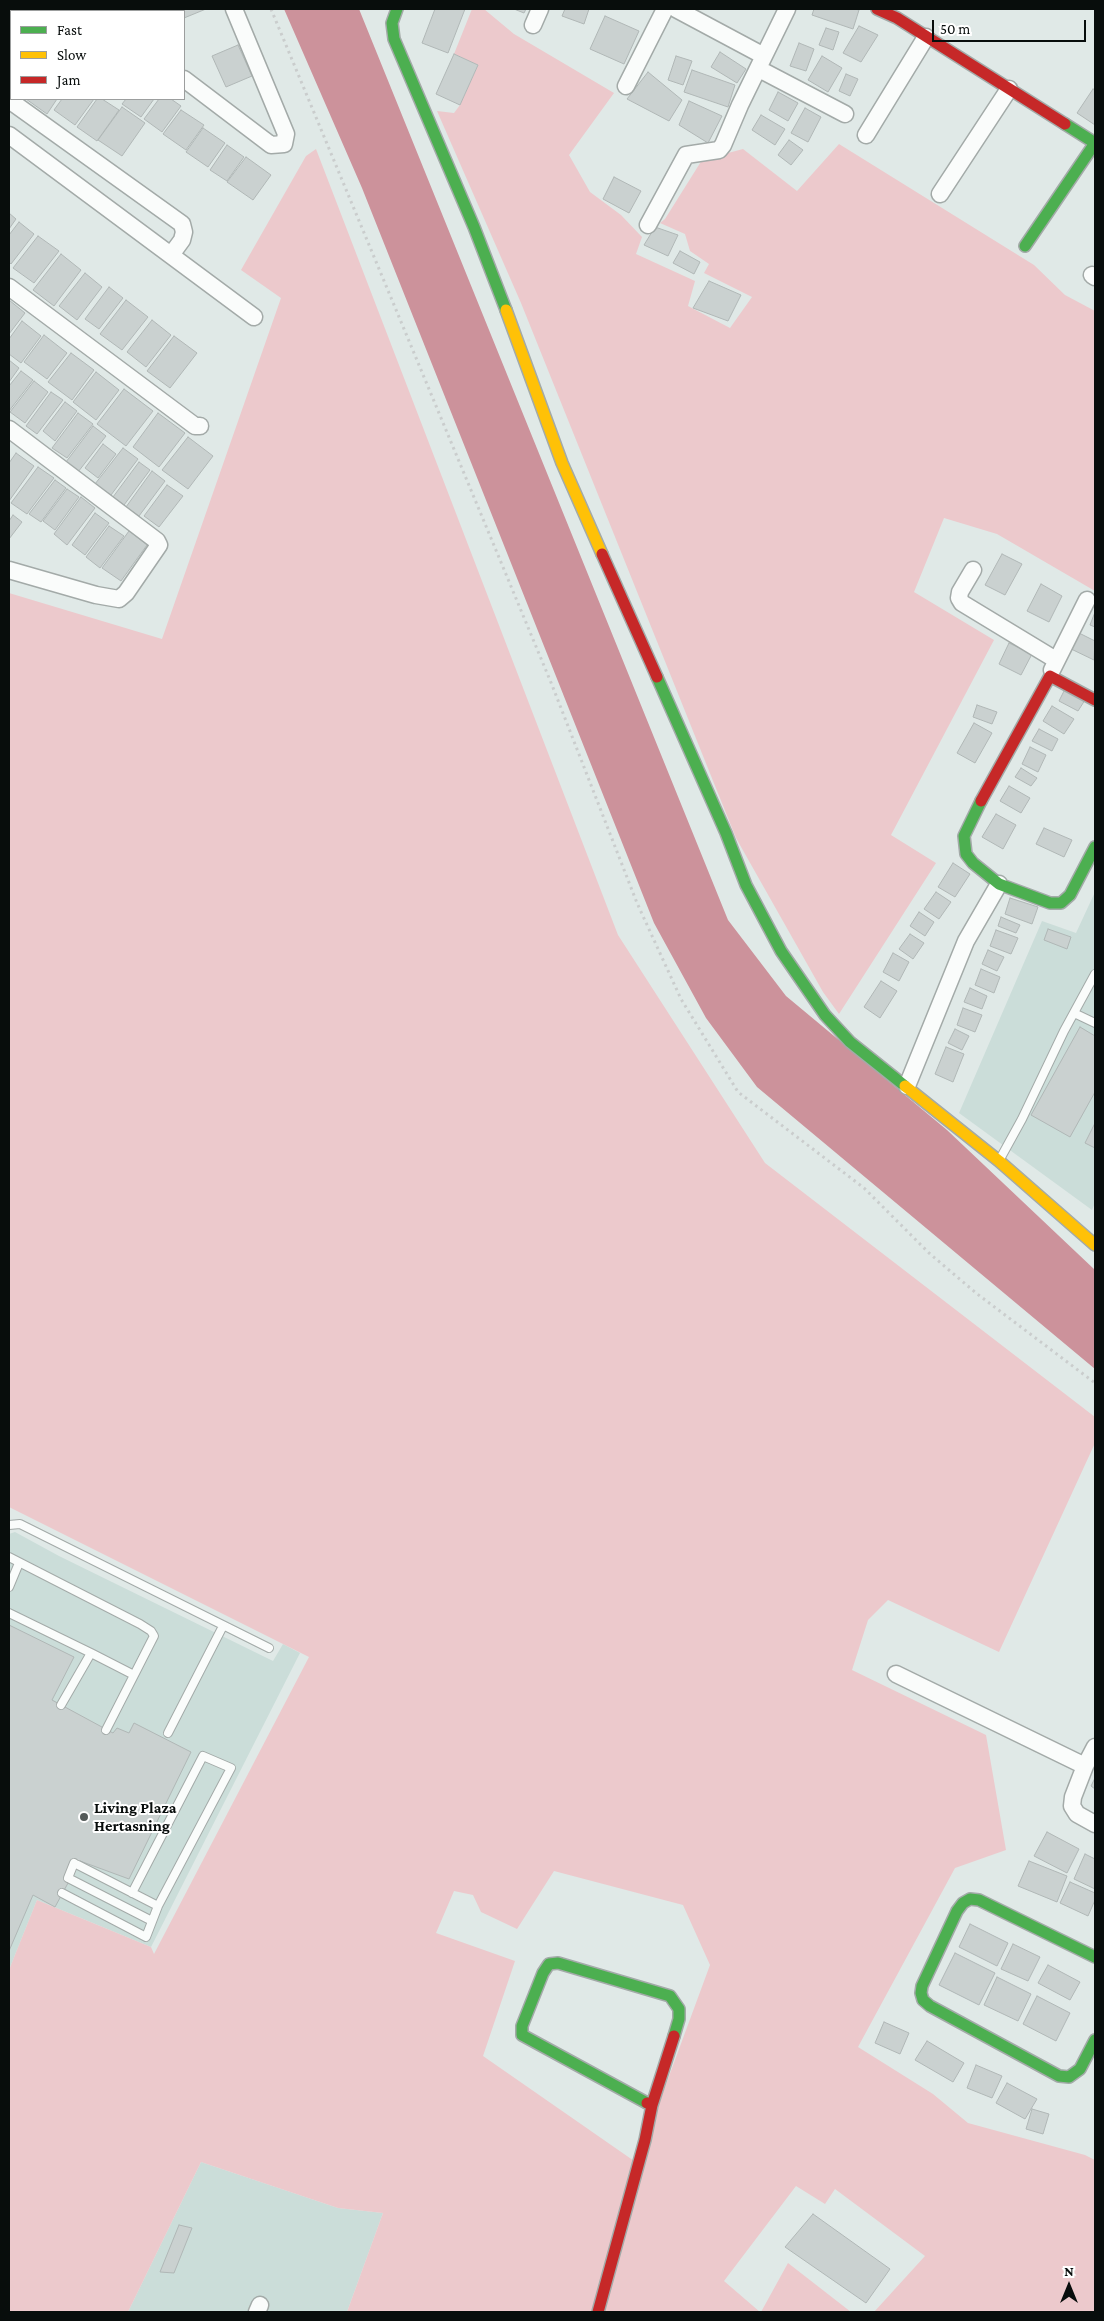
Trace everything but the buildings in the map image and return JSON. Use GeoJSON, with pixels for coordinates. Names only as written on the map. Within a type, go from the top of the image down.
{"type":"FeatureCollection","features":[{"type":"Feature","properties":{"kind":"street"},"geometry":{"type":"LineString","coordinates":[[185,81],[271,145],[284,144],[286,134],[234,9]]}},
{"type":"Feature","properties":{"kind":"street"},"geometry":{"type":"LineString","coordinates":[[398,9],[392,27],[394,39],[474,226],[562,463],[722,825],[746,884],[781,951],[825,1015],[850,1042],[999,1161],[1095,1245]]}},
{"type":"Feature","properties":{"kind":"street"},"geometry":{"type":"LineString","coordinates":[[533,25],[540,9]]}},
{"type":"Feature","properties":{"kind":"street"},"geometry":{"type":"LineString","coordinates":[[626,86],[665,9]]}},
{"type":"Feature","properties":{"kind":"street"},"geometry":{"type":"LineString","coordinates":[[676,9],[845,114]]}},
{"type":"Feature","properties":{"kind":"street"},"geometry":{"type":"LineString","coordinates":[[648,225],[686,155],[719,150],[787,9]]}},
{"type":"Feature","properties":{"kind":"street"},"geometry":{"type":"LineString","coordinates":[[877,9],[926,37],[1095,143],[1025,246]]}},
{"type":"Feature","properties":{"kind":"street"},"geometry":{"type":"LineString","coordinates":[[866,134],[926,37]]}},
{"type":"Feature","properties":{"kind":"street"},"geometry":{"type":"LineString","coordinates":[[940,194],[1009,89]]}},
{"type":"Feature","properties":{"kind":"street"},"geometry":{"type":"LineString","coordinates":[[9,100],[182,224],[184,232],[182,240],[171,255]]}},
{"type":"Feature","properties":{"kind":"street"},"geometry":{"type":"LineString","coordinates":[[9,135],[254,317]]}},
{"type":"Feature","properties":{"kind":"street"},"geometry":{"type":"LineString","coordinates":[[9,287],[196,426],[200,426]]}},
{"type":"Feature","properties":{"kind":"street"},"geometry":{"type":"LineString","coordinates":[[9,429],[157,541],[159,545],[126,593],[119,599],[96,595],[9,570]]}},
{"type":"Feature","properties":{"kind":"street"},"geometry":{"type":"LineString","coordinates":[[973,570],[960,592],[959,598],[962,603],[1056,660]]}},
{"type":"Feature","properties":{"kind":"street"},"geometry":{"type":"LineString","coordinates":[[1087,600],[1056,660],[1050,676],[979,804],[964,836],[966,854],[973,863],[999,884],[1050,903],[1061,902],[1073,890],[1095,847]]}},
{"type":"Feature","properties":{"kind":"street"},"geometry":{"type":"LineString","coordinates":[[1050,676],[1095,700]]}},
{"type":"Feature","properties":{"kind":"street"},"geometry":{"type":"LineString","coordinates":[[907,1086],[966,941],[999,884]]}},
{"type":"Feature","properties":{"kind":"street"},"geometry":{"type":"LineString","coordinates":[[896,1674],[1085,1766]]}},
{"type":"Feature","properties":{"kind":"street"},"geometry":{"type":"LineString","coordinates":[[1095,1748],[1085,1766],[1073,1797],[1072,1806],[1077,1814],[1095,1824]]}},
{"type":"Feature","properties":{"kind":"street"},"geometry":{"type":"LineString","coordinates":[[1095,1958],[996,1908],[979,1900],[970,1899],[963,1903],[957,1911],[922,1986],[921,1993],[923,2000],[930,2006],[1059,2076],[1069,2076],[1080,2069],[1095,2040]]}},
{"type":"Feature","properties":{"kind":"street"},"geometry":{"type":"LineString","coordinates":[[598,2312],[646,2140],[652,2105],[679,2019],[679,2009],[676,2002],[670,1996],[558,1963],[549,1964],[543,1973],[522,2026],[522,2036],[652,2105]]}},
{"type":"Feature","properties":{"kind":"lane"},"geometry":{"type":"LineString","coordinates":[[999,1161],[1095,974]]}},
{"type":"Feature","properties":{"kind":"lane"},"geometry":{"type":"LineString","coordinates":[[1074,1013],[1095,1023]]}},
{"type":"Feature","properties":{"kind":"lane"},"geometry":{"type":"LineString","coordinates":[[9,1525],[20,1524],[269,1648]]}},
{"type":"Feature","properties":{"kind":"lane"},"geometry":{"type":"LineString","coordinates":[[9,1557],[151,1631],[154,1636],[106,1730]]}},
{"type":"Feature","properties":{"kind":"lane"},"geometry":{"type":"LineString","coordinates":[[9,1587],[19,1562]]}},
{"type":"Feature","properties":{"kind":"lane"},"geometry":{"type":"LineString","coordinates":[[9,1613],[134,1675]]}},
{"type":"Feature","properties":{"kind":"lane"},"geometry":{"type":"LineString","coordinates":[[168,1733],[223,1626]]}},
{"type":"Feature","properties":{"kind":"lane"},"geometry":{"type":"LineString","coordinates":[[61,1705],[91,1653]]}},
{"type":"Feature","properties":{"kind":"lane"},"geometry":{"type":"LineString","coordinates":[[62,1893],[146,1937],[158,1906],[231,1768],[203,1756],[132,1892]]}},
{"type":"Feature","properties":{"kind":"lane"},"geometry":{"type":"LineString","coordinates":[[152,1921],[69,1878],[76,1864],[158,1906]]}},
{"type":"Feature","properties":{"kind":"path"},"geometry":{"type":"LineString","coordinates":[[271,9],[552,685],[637,903],[681,999],[738,1092],[864,1188],[929,1252],[976,1293],[1095,1383]]}},
{"type":"Feature","properties":{"kind":"shaded area"},"geometry":{"type":"Polygon","coordinates":[[[284,9],[359,9],[728,920],[786,996],[947,1130],[1095,1270],[1095,1369],[757,1087],[706,1018],[654,923],[362,188],[284,9]]]}},
{"type":"Feature","properties":{"kind":"shaded area"},"geometry":{"type":"Polygon","coordinates":[[[472,9],[484,9],[514,34],[614,93],[569,155],[590,192],[621,215],[642,237],[636,254],[695,281],[688,306],[730,328],[752,297],[704,273],[709,264],[690,251],[685,234],[660,223],[665,219],[702,160],[743,149],[797,191],[839,144],[1034,265],[1065,295],[1095,311],[1095,591],[997,534],[944,518],[914,592],[994,640],[891,835],[936,863],[839,1014],[823,992],[736,838],[521,303],[437,111],[454,113],[460,105],[478,65],[454,54],[472,9]]]}},
{"type":"Feature","properties":{"kind":"shaded area"},"geometry":{"type":"Polygon","coordinates":[[[316,149],[618,935],[765,1163],[1095,1417],[1095,1443],[999,1652],[888,1600],[868,1620],[852,1670],[986,1735],[1006,1850],[955,1868],[858,2047],[933,2094],[968,2123],[1085,2155],[1095,2160],[1095,2312],[874,2312],[925,2256],[835,2189],[825,2204],[796,2186],[724,2281],[760,2312],[347,2312],[383,2213],[338,2208],[201,2162],[128,2312],[9,2312],[9,1970],[37,1900],[151,1947],[154,1954],[309,1657],[9,1507],[9,593],[162,639],[281,298],[241,270],[306,156],[316,149]],[[554,1871],[517,1929],[481,1912],[473,1895],[454,1891],[436,1933],[515,1961],[483,2056],[637,2163],[710,1965],[683,1905],[554,1871]]]}},
{"type":"Feature","properties":{"kind":"shaded area"},"geometry":{"type":"Polygon","coordinates":[[[1095,892],[1095,1203],[1092,1210],[959,1113],[1042,921],[1076,933],[1095,892]]]}},
{"type":"Feature","properties":{"kind":"shaded area","name":"Living Plaza Hertasning"},"geometry":{"type":"Polygon","coordinates":[[[15,1532],[59,1556],[273,1661],[283,1644],[300,1653],[151,1947],[37,1900],[9,1970],[9,1534],[15,1532]]]}},
{"type":"Feature","properties":{"kind":"shaded area"},"geometry":{"type":"Polygon","coordinates":[[[201,2162],[338,2208],[383,2213],[347,2312],[128,2312],[201,2162]]]}},
{"type":"Feature","properties":{"kind":"shaded area"},"geometry":{"type":"Polygon","coordinates":[[[788,2263],[851,2312],[761,2312],[788,2263]]]}},
{"type":"Feature","properties":{"kind":"traffic: fast"},"geometry":{"type":"LineString","coordinates":[[397,9],[392,23],[394,39],[474,227],[506,310]]}},
{"type":"Feature","properties":{"kind":"traffic: fast"},"geometry":{"type":"LineString","coordinates":[[1025,246],[1095,143],[1065,124]]}},
{"type":"Feature","properties":{"kind":"traffic: fast"},"geometry":{"type":"LineString","coordinates":[[657,677],[726,833],[746,885],[781,951],[825,1015],[850,1042],[905,1086]]}},
{"type":"Feature","properties":{"kind":"traffic: fast"},"geometry":{"type":"LineString","coordinates":[[981,801],[964,836],[966,854],[973,863],[999,884],[1050,903],[1061,903],[1070,895],[1095,847]]}},
{"type":"Feature","properties":{"kind":"traffic: fast"},"geometry":{"type":"LineString","coordinates":[[1095,1957],[979,1900],[970,1899],[963,1903],[957,1911],[922,1986],[921,1993],[923,2000],[930,2006],[1059,2076],[1069,2077],[1080,2069],[1095,2040]]}},
{"type":"Feature","properties":{"kind":"traffic: fast"},"geometry":{"type":"LineString","coordinates":[[647,2103],[522,2035],[522,2026],[543,1973],[549,1964],[558,1963],[670,1996],[679,2009],[679,2019],[674,2036]]}},
{"type":"Feature","properties":{"kind":"traffic: slow"},"geometry":{"type":"LineString","coordinates":[[506,310],[562,463],[602,554]]}},
{"type":"Feature","properties":{"kind":"traffic: slow"},"geometry":{"type":"LineString","coordinates":[[905,1086],[999,1161],[1095,1245]]}},
{"type":"Feature","properties":{"kind":"traffic: jam"},"geometry":{"type":"LineString","coordinates":[[877,9],[897,18],[1065,124]]}},
{"type":"Feature","properties":{"kind":"traffic: jam"},"geometry":{"type":"LineString","coordinates":[[602,554],[657,677]]}},
{"type":"Feature","properties":{"kind":"traffic: jam"},"geometry":{"type":"LineString","coordinates":[[981,801],[1050,676],[1095,700]]}},
{"type":"Feature","properties":{"kind":"traffic: jam"},"geometry":{"type":"LineString","coordinates":[[652,2105],[674,2036]]}},
{"type":"Feature","properties":{"kind":"traffic: jam"},"geometry":{"type":"LineString","coordinates":[[598,2312],[645,2140],[652,2105],[647,2103]]}},
{"type":"Feature","properties":{"kind":"place","name":"Living Plaza Hertasning"},"geometry":{"type":"Point","coordinates":[84,1817]}}]}
